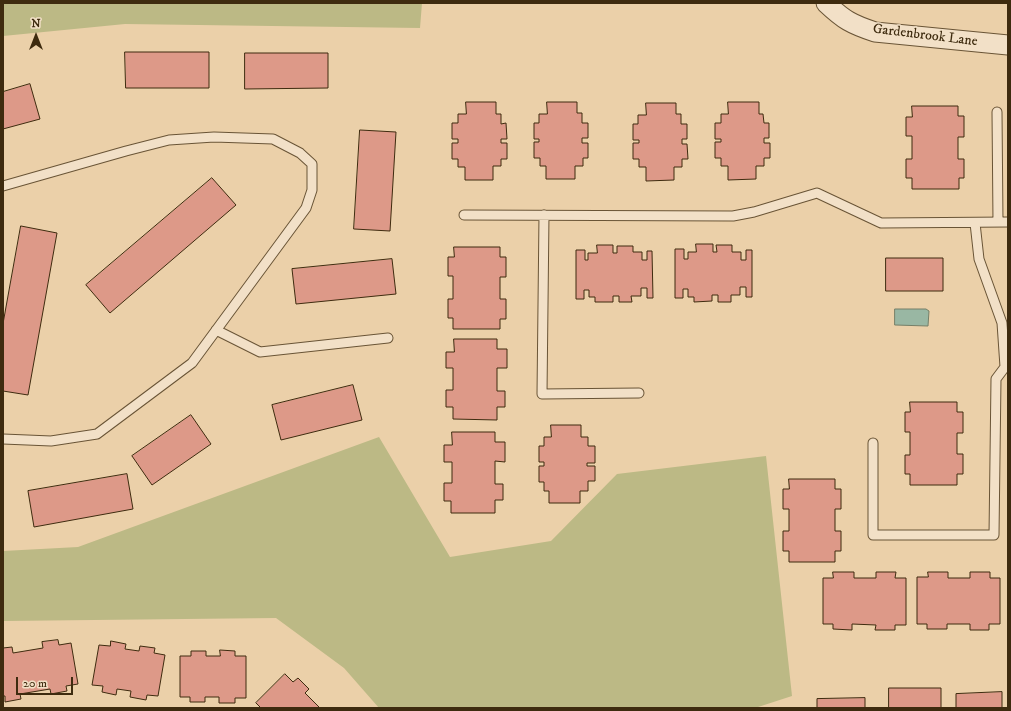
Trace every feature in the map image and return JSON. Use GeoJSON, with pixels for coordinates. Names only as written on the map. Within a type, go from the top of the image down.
{"type":"FeatureCollection","features":[{"type":"Feature","properties":{"kind":"street","name":"Gardenbrook Lane"},"geometry":{"type":"LineString","coordinates":[[826,3],[848,22],[875,32],[1008,45]]}},
{"type":"Feature","properties":{"kind":"lane"},"geometry":{"type":"LineString","coordinates":[[997,112],[998,222]]}},
{"type":"Feature","properties":{"kind":"lane"},"geometry":{"type":"LineString","coordinates":[[3,186],[169,140],[214,137],[273,139],[300,153],[312,164],[312,190],[306,208],[192,363],[97,434],[51,441],[3,439]]}},
{"type":"Feature","properties":{"kind":"lane"},"geometry":{"type":"LineString","coordinates":[[464,214],[733,216],[754,212],[817,193],[882,223],[1008,222]]}},
{"type":"Feature","properties":{"kind":"lane"},"geometry":{"type":"LineString","coordinates":[[544,215],[542,394],[639,393]]}},
{"type":"Feature","properties":{"kind":"lane"},"geometry":{"type":"LineString","coordinates":[[873,443],[873,535],[994,535],[996,379],[1005,367],[1003,330],[1002,323],[979,260],[975,223]]}},
{"type":"Feature","properties":{"kind":"lane"},"geometry":{"type":"LineString","coordinates":[[216,330],[260,352],[388,338]]}},
{"type":"Feature","properties":{"kind":"shaded area"},"geometry":{"type":"Polygon","coordinates":[[[3,3],[422,3],[420,28],[125,24],[3,36],[3,3]]]}},
{"type":"Feature","properties":{"kind":"shaded area"},"geometry":{"type":"Polygon","coordinates":[[[895,309],[926,309],[929,311],[928,326],[895,325],[895,309]]]}},
{"type":"Feature","properties":{"kind":"shaded area"},"geometry":{"type":"Polygon","coordinates":[[[379,437],[450,557],[551,541],[617,474],[766,456],[792,696],[755,708],[379,708],[344,668],[276,618],[3,621],[3,551],[78,547],[379,437]]]}},
{"type":"Feature","properties":{"kind":"building"},"geometry":{"type":"Polygon","coordinates":[[[125,52],[209,52],[209,88],[126,88],[125,52]]]}},
{"type":"Feature","properties":{"kind":"building"},"geometry":{"type":"Polygon","coordinates":[[[245,53],[328,53],[328,88],[245,89],[245,53]]]}},
{"type":"Feature","properties":{"kind":"building"},"geometry":{"type":"Polygon","coordinates":[[[30,84],[40,119],[3,129],[3,92],[30,84]]]}},
{"type":"Feature","properties":{"kind":"building"},"geometry":{"type":"Polygon","coordinates":[[[466,102],[496,102],[496,114],[501,114],[501,124],[506,123],[507,139],[501,139],[501,143],[507,143],[507,159],[501,159],[501,166],[493,166],[493,180],[465,180],[465,167],[458,167],[458,159],[452,159],[452,143],[458,143],[458,139],[452,139],[452,123],[458,123],[458,114],[466,114],[466,102]]]}},
{"type":"Feature","properties":{"kind":"building"},"geometry":{"type":"Polygon","coordinates":[[[547,102],[577,102],[577,113],[582,113],[582,123],[588,123],[588,138],[582,138],[582,143],[588,143],[588,158],[583,158],[583,166],[575,166],[575,179],[546,179],[546,166],[540,166],[540,158],[534,158],[534,142],[539,142],[539,139],[534,139],[534,123],[539,123],[539,114],[547,114],[547,102]]]}},
{"type":"Feature","properties":{"kind":"building"},"geometry":{"type":"Polygon","coordinates":[[[728,102],[759,102],[759,114],[763,114],[764,123],[769,123],[769,138],[764,138],[764,143],[770,143],[770,158],[764,158],[764,166],[756,166],[756,179],[728,180],[728,166],[721,166],[721,158],[715,158],[715,142],[721,142],[721,139],[715,139],[715,123],[721,123],[721,114],[728,114],[728,102]]]}},
{"type":"Feature","properties":{"kind":"building"},"geometry":{"type":"Polygon","coordinates":[[[646,103],[676,103],[676,114],[681,114],[681,124],[687,124],[687,139],[682,139],[682,144],[687,144],[688,159],[682,159],[682,167],[674,167],[674,180],[646,181],[646,167],[639,167],[639,159],[633,159],[633,143],[639,143],[639,140],[633,140],[633,124],[638,124],[638,115],[646,115],[646,103]]]}},
{"type":"Feature","properties":{"kind":"building"},"geometry":{"type":"Polygon","coordinates":[[[912,106],[958,106],[958,116],[964,116],[964,137],[958,137],[958,159],[964,159],[964,178],[959,178],[959,189],[912,189],[912,178],[906,178],[906,159],[912,159],[912,136],[906,136],[906,117],[912,117],[912,106]]]}},
{"type":"Feature","properties":{"kind":"building"},"geometry":{"type":"Polygon","coordinates":[[[360,130],[396,132],[390,231],[354,229],[360,130]]]}},
{"type":"Feature","properties":{"kind":"building"},"geometry":{"type":"Polygon","coordinates":[[[212,178],[236,205],[110,313],[86,285],[212,178]]]}},
{"type":"Feature","properties":{"kind":"building"},"geometry":{"type":"Polygon","coordinates":[[[21,226],[57,233],[28,395],[3,391],[3,324],[21,226]]]}},
{"type":"Feature","properties":{"kind":"building"},"geometry":{"type":"Polygon","coordinates":[[[696,244],[713,244],[713,252],[717,252],[716,245],[732,245],[732,252],[741,252],[741,260],[746,260],[746,250],[752,250],[752,297],[746,297],[746,287],[740,287],[740,295],[731,295],[731,302],[718,302],[718,295],[712,295],[712,301],[694,302],[694,297],[688,297],[688,289],[683,289],[683,298],[675,298],[675,249],[684,249],[684,259],[688,259],[688,252],[696,252],[696,244]]]}},
{"type":"Feature","properties":{"kind":"building"},"geometry":{"type":"Polygon","coordinates":[[[597,245],[613,245],[613,253],[617,253],[617,246],[633,246],[633,252],[642,252],[642,260],[647,260],[647,251],[652,251],[653,298],[647,298],[647,288],[641,288],[641,296],[631,296],[632,302],[619,302],[619,296],[613,296],[613,302],[595,302],[595,297],[589,297],[589,290],[584,290],[584,299],[576,299],[576,250],[585,250],[585,260],[588,260],[588,253],[597,253],[597,245]]]}},
{"type":"Feature","properties":{"kind":"building"},"geometry":{"type":"Polygon","coordinates":[[[454,247],[500,247],[500,257],[506,257],[506,277],[500,277],[500,299],[506,299],[506,319],[500,319],[500,329],[453,329],[453,318],[448,318],[448,299],[453,299],[453,276],[448,276],[448,257],[454,257],[454,247]]]}},
{"type":"Feature","properties":{"kind":"building"},"geometry":{"type":"Polygon","coordinates":[[[886,258],[943,258],[943,291],[886,291],[886,258]]]}},
{"type":"Feature","properties":{"kind":"building"},"geometry":{"type":"Polygon","coordinates":[[[392,259],[396,294],[296,304],[292,269],[392,259]]]}},
{"type":"Feature","properties":{"kind":"building"},"geometry":{"type":"Polygon","coordinates":[[[454,339],[497,339],[497,349],[507,349],[507,368],[497,368],[497,391],[505,391],[505,407],[497,407],[497,420],[453,419],[453,407],[446,407],[446,390],[453,390],[453,368],[446,368],[446,352],[454,352],[454,339]]]}},
{"type":"Feature","properties":{"kind":"building"},"geometry":{"type":"Polygon","coordinates":[[[353,385],[362,420],[281,440],[272,405],[353,385]]]}},
{"type":"Feature","properties":{"kind":"building"},"geometry":{"type":"Polygon","coordinates":[[[910,402],[957,402],[957,412],[963,412],[963,433],[957,433],[957,454],[963,454],[963,474],[957,474],[957,485],[910,485],[910,474],[905,474],[905,455],[910,455],[910,432],[905,432],[905,412],[910,412],[910,402]]]}},
{"type":"Feature","properties":{"kind":"building"},"geometry":{"type":"Polygon","coordinates":[[[191,415],[211,444],[152,485],[132,456],[191,415]]]}},
{"type":"Feature","properties":{"kind":"building"},"geometry":{"type":"Polygon","coordinates":[[[551,425],[581,425],[581,437],[588,437],[588,446],[595,446],[595,463],[587,463],[587,466],[595,466],[595,481],[588,481],[588,491],[580,491],[580,503],[549,503],[549,491],[544,491],[544,482],[539,482],[539,466],[544,466],[544,462],[539,462],[539,446],[544,446],[544,437],[551,437],[551,425]]]}},
{"type":"Feature","properties":{"kind":"building"},"geometry":{"type":"Polygon","coordinates":[[[452,432],[495,432],[495,442],[505,442],[505,462],[495,461],[495,484],[503,484],[503,500],[495,500],[495,513],[451,513],[451,501],[444,501],[444,483],[452,483],[452,462],[444,462],[444,445],[452,445],[452,432]]]}},
{"type":"Feature","properties":{"kind":"building"},"geometry":{"type":"Polygon","coordinates":[[[127,474],[133,509],[34,527],[28,491],[127,474]]]}},
{"type":"Feature","properties":{"kind":"building"},"geometry":{"type":"Polygon","coordinates":[[[789,479],[835,479],[835,489],[841,489],[841,509],[835,509],[835,531],[841,531],[841,551],[835,551],[835,562],[789,562],[789,551],[783,551],[783,531],[789,531],[789,509],[783,509],[783,489],[789,489],[789,479]]]}},
{"type":"Feature","properties":{"kind":"building"},"geometry":{"type":"Polygon","coordinates":[[[833,572],[854,572],[854,578],[876,578],[876,572],[896,572],[895,578],[906,578],[906,625],[895,625],[895,630],[875,630],[876,625],[852,624],[852,630],[833,629],[833,624],[823,624],[823,578],[833,578],[833,572]]]}},
{"type":"Feature","properties":{"kind":"building"},"geometry":{"type":"Polygon","coordinates":[[[928,572],[948,572],[948,578],[970,578],[970,572],[990,572],[990,578],[1000,578],[1000,624],[989,624],[989,630],[970,630],[970,624],[947,624],[947,629],[927,629],[927,624],[917,624],[917,577],[928,577],[928,572]]]}},
{"type":"Feature","properties":{"kind":"building"},"geometry":{"type":"Polygon","coordinates":[[[58,640],[59,645],[71,643],[78,684],[66,686],[67,691],[51,694],[50,689],[20,694],[21,699],[5,702],[5,696],[3,696],[3,648],[12,647],[13,653],[43,648],[42,642],[58,640]]]}},
{"type":"Feature","properties":{"kind":"building"},"geometry":{"type":"Polygon","coordinates":[[[111,641],[126,644],[125,649],[139,651],[140,646],[155,648],[154,653],[165,655],[158,696],[147,695],[146,700],[130,697],[131,691],[117,689],[116,695],[102,692],[103,686],[92,685],[99,645],[110,646],[111,641]]]}},
{"type":"Feature","properties":{"kind":"building"},"geometry":{"type":"Polygon","coordinates":[[[220,650],[235,651],[235,656],[246,656],[246,698],[235,698],[235,703],[219,703],[219,697],[205,697],[205,702],[190,702],[190,697],[180,697],[180,656],[191,656],[191,651],[206,651],[206,656],[220,656],[220,650]]]}},
{"type":"Feature","properties":{"kind":"building"},"geometry":{"type":"Polygon","coordinates":[[[285,674],[293,682],[298,678],[309,689],[305,693],[320,708],[261,708],[256,703],[285,674]]]}},
{"type":"Feature","properties":{"kind":"building"},"geometry":{"type":"Polygon","coordinates":[[[889,688],[941,688],[941,708],[889,708],[889,688]]]}},
{"type":"Feature","properties":{"kind":"building"},"geometry":{"type":"Polygon","coordinates":[[[1002,692],[1002,708],[956,708],[956,694],[1002,692]]]}},
{"type":"Feature","properties":{"kind":"building"},"geometry":{"type":"Polygon","coordinates":[[[865,698],[865,708],[817,708],[817,699],[865,698]]]}}]}
